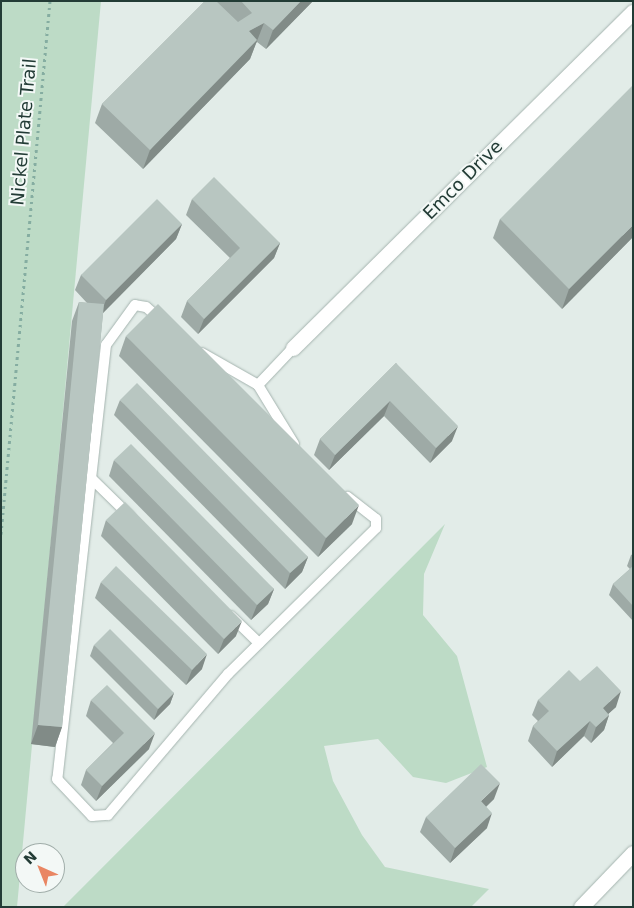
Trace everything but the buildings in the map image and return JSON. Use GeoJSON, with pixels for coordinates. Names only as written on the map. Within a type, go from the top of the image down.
{"type":"FeatureCollection","features":[{"type":"Feature","properties":{"kind":"street","name":"Emco Drive"},"geometry":{"type":"LineString","coordinates":[[292,348],[633,12]]}},
{"type":"Feature","properties":{"kind":"street"},"geometry":{"type":"LineString","coordinates":[[581,907],[633,853]]}},
{"type":"Feature","properties":{"kind":"lane"},"geometry":{"type":"LineString","coordinates":[[166,325],[146,307],[135,305],[106,345],[57,780],[92,816],[108,814],[228,674],[376,528],[376,519],[337,488]]}},
{"type":"Feature","properties":{"kind":"lane"},"geometry":{"type":"LineString","coordinates":[[258,385],[292,348]]}},
{"type":"Feature","properties":{"kind":"lane"},"geometry":{"type":"LineString","coordinates":[[194,349],[258,385],[301,456]]}},
{"type":"Feature","properties":{"kind":"lane"},"geometry":{"type":"LineString","coordinates":[[91,478],[140,526]]}},
{"type":"Feature","properties":{"kind":"lane"},"geometry":{"type":"LineString","coordinates":[[224,608],[259,643]]}},
{"type":"Feature","properties":{"kind":"path","name":"Nickel Plate Trail"},"geometry":{"type":"LineString","coordinates":[[1,534],[50,1]]}},
{"type":"Feature","properties":{"kind":"green space"},"geometry":{"type":"Polygon","coordinates":[[[1,1],[101,1],[23,843],[15,843],[15,893],[18,893],[17,907],[1,907],[1,1]]]}},
{"type":"Feature","properties":{"kind":"green space"},"geometry":{"type":"Polygon","coordinates":[[[445,524],[424,574],[423,615],[457,656],[487,767],[446,783],[413,777],[378,739],[324,746],[333,781],[362,835],[385,867],[489,889],[471,907],[63,907],[445,524]]]}}]}
